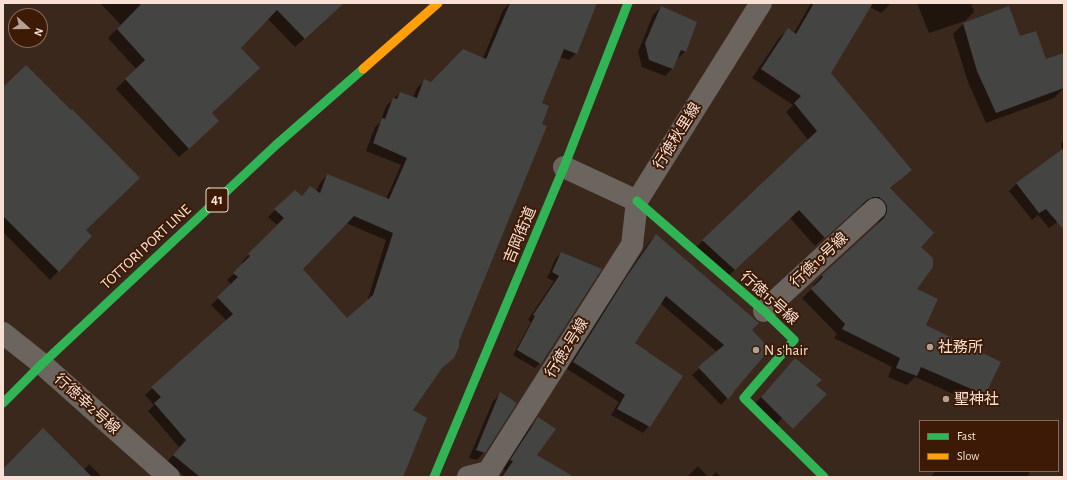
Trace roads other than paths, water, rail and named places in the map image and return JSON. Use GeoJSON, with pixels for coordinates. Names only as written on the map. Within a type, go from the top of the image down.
{"type":"FeatureCollection","features":[{"type":"Feature","properties":{"kind":"street","name":"TOTTORI PORT LINE"},"geometry":{"type":"LineString","coordinates":[[3,403],[42,364],[276,144],[438,3]]}},
{"type":"Feature","properties":{"kind":"street","name":"吉岡街道"},"geometry":{"type":"LineString","coordinates":[[434,477],[564,167],[628,3]]}},
{"type":"Feature","properties":{"kind":"street","name":"行徳秋里線"},"geometry":{"type":"LineString","coordinates":[[637,201],[760,3]]}},
{"type":"Feature","properties":{"kind":"street"},"geometry":{"type":"LineString","coordinates":[[564,167],[637,201]]}},
{"type":"Feature","properties":{"kind":"street","name":"行徳15号線"},"geometry":{"type":"LineString","coordinates":[[637,201],[764,311],[794,340],[744,398],[824,477]]}},
{"type":"Feature","properties":{"kind":"street","name":"行徳2号線"},"geometry":{"type":"LineString","coordinates":[[468,477],[488,472],[632,245],[637,201]]}},
{"type":"Feature","properties":{"kind":"street","name":"行徳19号線"},"geometry":{"type":"LineString","coordinates":[[764,311],[875,209]]}},
{"type":"Feature","properties":{"kind":"street","name":"行徳幸2号線"},"geometry":{"type":"LineString","coordinates":[[3,334],[42,364],[169,477]]}},
{"type":"Feature","properties":{"kind":"place","name":"社務所"},"geometry":{"type":"Point","coordinates":[930,347]}},
{"type":"Feature","properties":{"kind":"place","name":"N s'hair"},"geometry":{"type":"Point","coordinates":[756,350]}},
{"type":"Feature","properties":{"kind":"place","name":"聖神社"},"geometry":{"type":"Point","coordinates":[946,399]}}]}
